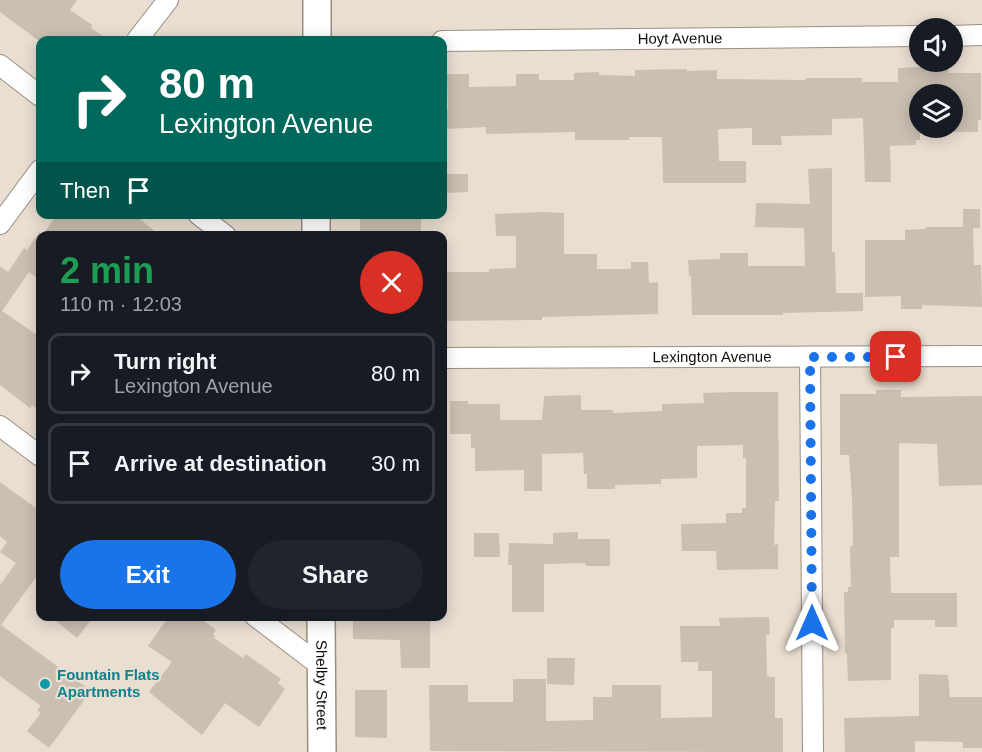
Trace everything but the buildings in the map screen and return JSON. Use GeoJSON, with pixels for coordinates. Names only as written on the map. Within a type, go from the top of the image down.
{"type":"FeatureCollection","features":[{"type":"Feature","properties":{"kind":"main road"},"geometry":{"type":"LineString","coordinates":[[316,0],[317,36]]}},
{"type":"Feature","properties":{"kind":"main road","name":"Shelby Street"},"geometry":{"type":"LineString","coordinates":[[321,621],[322,752]]}},
{"type":"Feature","properties":{"kind":"street"},"geometry":{"type":"LineString","coordinates":[[140,36],[168,0]]}},
{"type":"Feature","properties":{"kind":"street"},"geometry":{"type":"LineString","coordinates":[[963,36],[982,35]]}},
{"type":"Feature","properties":{"kind":"street","name":"Hoyt Avenue"},"geometry":{"type":"LineString","coordinates":[[447,41],[909,36]]}},
{"type":"Feature","properties":{"kind":"street"},"geometry":{"type":"LineString","coordinates":[[0,65],[36,93]]}},
{"type":"Feature","properties":{"kind":"street"},"geometry":{"type":"LineString","coordinates":[[0,224],[36,175]]}},
{"type":"Feature","properties":{"kind":"street"},"geometry":{"type":"LineString","coordinates":[[204,219],[220,231]]}},
{"type":"Feature","properties":{"kind":"street","name":"Lexington Avenue"},"geometry":{"type":"LineString","coordinates":[[447,358],[982,356]]}},
{"type":"Feature","properties":{"kind":"street"},"geometry":{"type":"LineString","coordinates":[[810,357],[813,752]]}},
{"type":"Feature","properties":{"kind":"street"},"geometry":{"type":"LineString","coordinates":[[0,426],[36,453]]}},
{"type":"Feature","properties":{"kind":"street"},"geometry":{"type":"LineString","coordinates":[[262,621],[322,667]]}},
{"type":"Feature","properties":{"kind":"place","name":"Fountain Flats Apartments"},"geometry":{"type":"Point","coordinates":[45,684]}},
{"type":"Feature","properties":{"kind":"route"},"geometry":{"type":"LineString","coordinates":[[812,623],[810,357],[896,357]]}}]}
